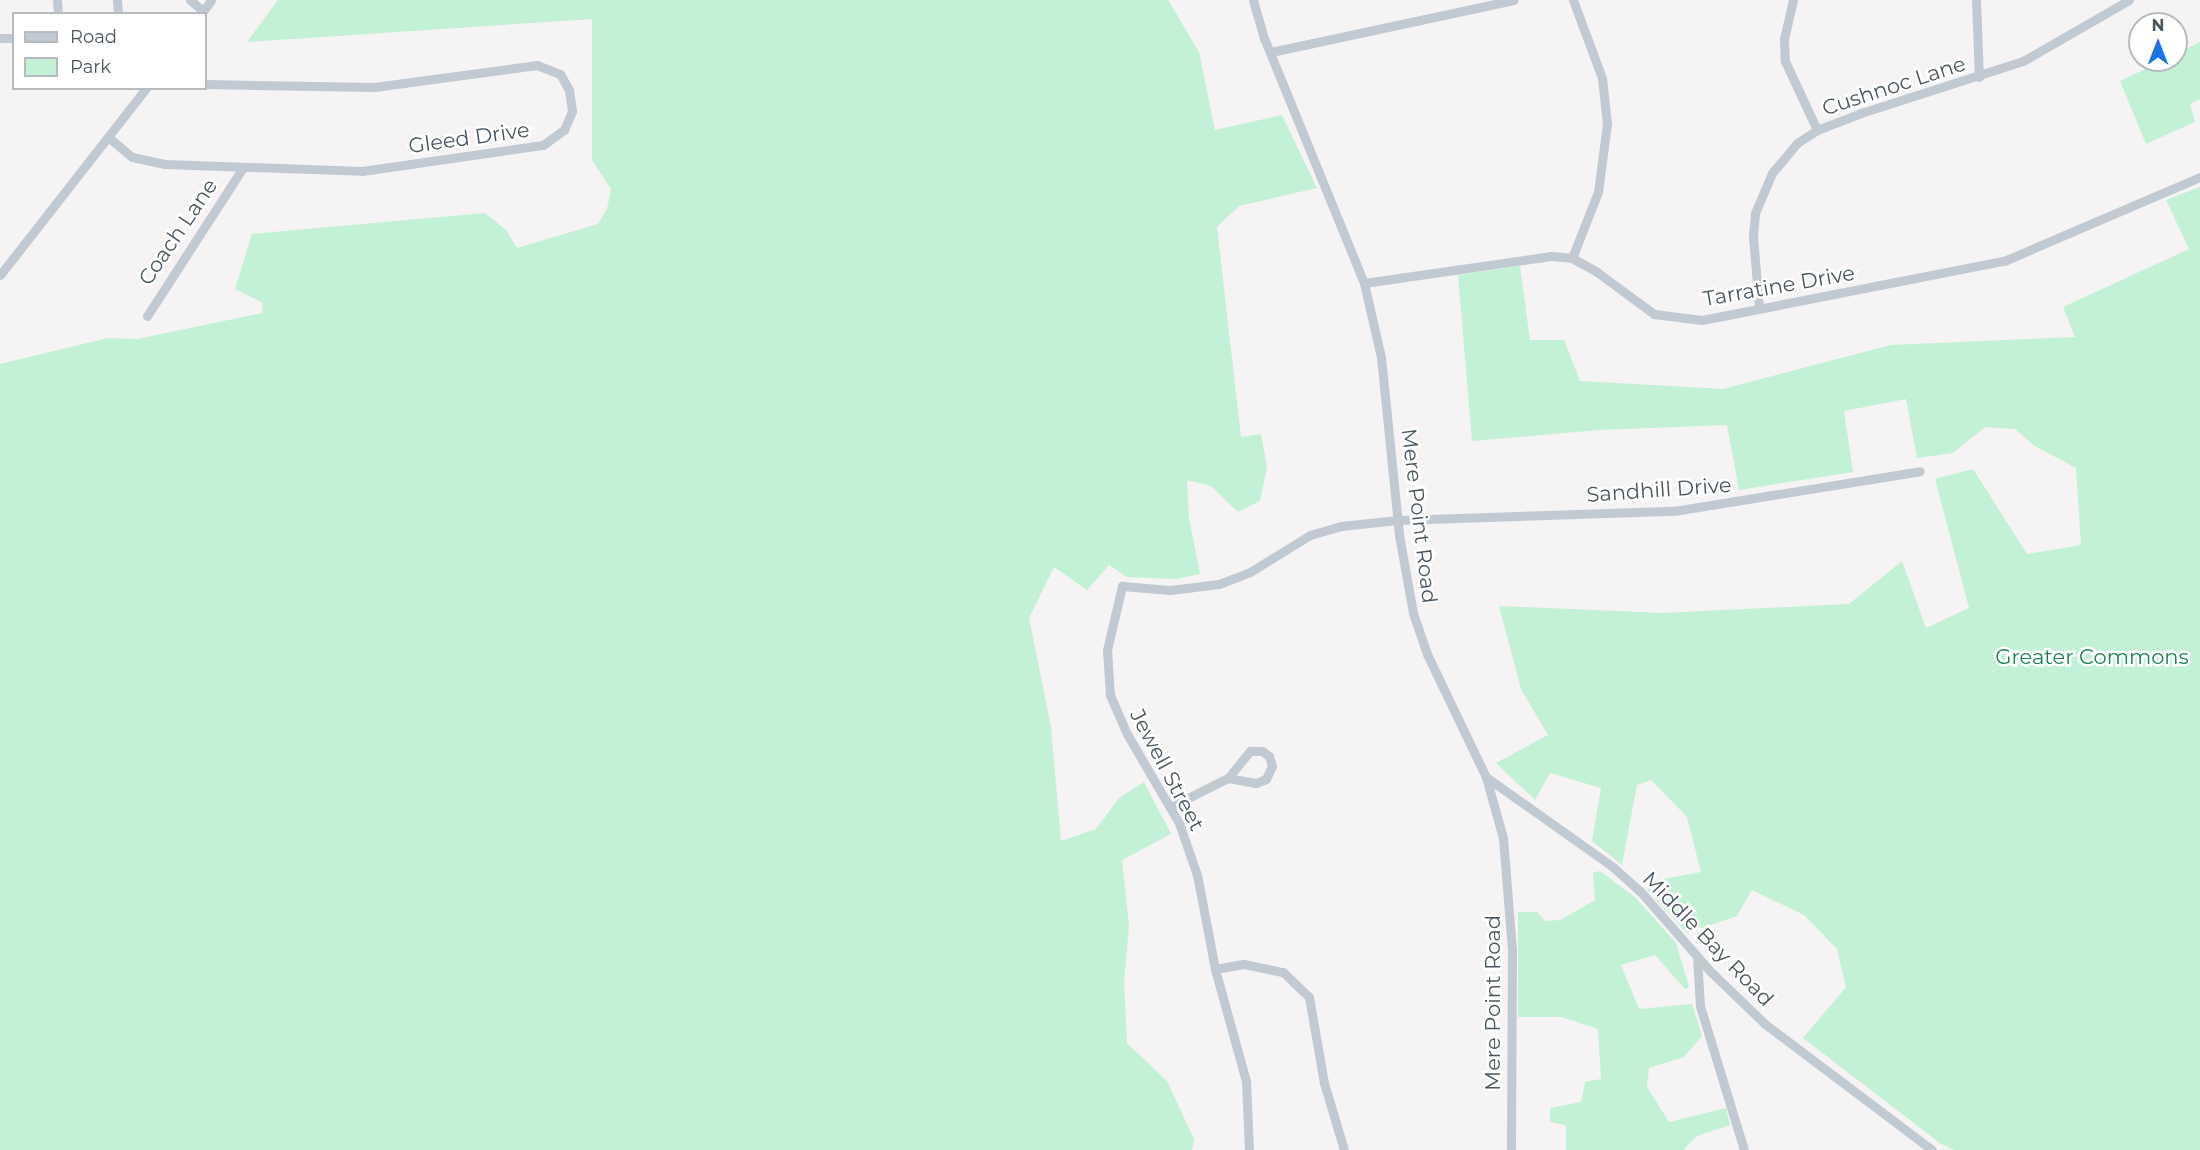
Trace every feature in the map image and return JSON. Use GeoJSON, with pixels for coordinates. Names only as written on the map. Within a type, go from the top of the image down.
{"type":"FeatureCollection","features":[{"type":"Feature","properties":{"kind":"street"},"geometry":{"type":"LineString","coordinates":[[190,0],[202,12],[211,0]]}},
{"type":"Feature","properties":{"kind":"street","name":"Mere Point Road"},"geometry":{"type":"LineString","coordinates":[[1253,0],[1271,52],[1364,283],[1381,357],[1407,591],[1419,634],[1486,777],[1503,838],[1509,882],[1511,1150]]}},
{"type":"Feature","properties":{"kind":"street"},"geometry":{"type":"LineString","coordinates":[[1271,52],[1513,0]]}},
{"type":"Feature","properties":{"kind":"street"},"geometry":{"type":"LineString","coordinates":[[1572,258],[1598,192],[1607,124],[1602,78],[1573,0]]}},
{"type":"Feature","properties":{"kind":"street"},"geometry":{"type":"LineString","coordinates":[[1793,0],[1784,38],[1785,62],[1817,130]]}},
{"type":"Feature","properties":{"kind":"street"},"geometry":{"type":"LineString","coordinates":[[1976,0],[1979,76]]}},
{"type":"Feature","properties":{"kind":"street","name":"Cushnoc Lane"},"geometry":{"type":"LineString","coordinates":[[1759,308],[1753,236],[1755,213],[1767,182],[1784,156],[1817,130],[1979,76],[2046,50],[2129,0]]}},
{"type":"Feature","properties":{"kind":"street","name":"Gleed Drive"},"geometry":{"type":"LineString","coordinates":[[108,137],[132,157],[148,161],[242,169],[362,171],[527,149],[550,142],[564,130],[571,100],[560,74],[537,65],[374,87],[207,84]]}},
{"type":"Feature","properties":{"kind":"street"},"geometry":{"type":"LineString","coordinates":[[0,274],[144,90]]}},
{"type":"Feature","properties":{"kind":"street","name":"Coach Lane"},"geometry":{"type":"LineString","coordinates":[[147,316],[242,169]]}},
{"type":"Feature","properties":{"kind":"street","name":"Tarratine Drive"},"geometry":{"type":"LineString","coordinates":[[1364,283],[1493,262],[1551,256],[1572,258],[1597,272],[1639,306],[1670,318],[1702,320],[2004,261],[2200,177]]}},
{"type":"Feature","properties":{"kind":"street","name":"Sandhill Drive"},"geometry":{"type":"LineString","coordinates":[[1122,586],[1170,590],[1219,584],[1250,572],[1294,543],[1326,529],[1398,520],[1674,511],[1920,471]]}},
{"type":"Feature","properties":{"kind":"street","name":"Jewell Street"},"geometry":{"type":"LineString","coordinates":[[1122,586],[1107,650],[1110,695],[1127,734],[1170,807],[1197,875],[1215,969],[1246,1081],[1249,1150]]}},
{"type":"Feature","properties":{"kind":"street"},"geometry":{"type":"LineString","coordinates":[[1170,807],[1228,778],[1250,751],[1262,751],[1269,756],[1271,771],[1262,782],[1228,778]]}},
{"type":"Feature","properties":{"kind":"street","name":"Middle Bay Road"},"geometry":{"type":"LineString","coordinates":[[1486,777],[1620,873],[1697,957],[1794,1048],[1932,1150]]}},
{"type":"Feature","properties":{"kind":"street"},"geometry":{"type":"LineString","coordinates":[[1697,957],[1700,1006],[1744,1150]]}},
{"type":"Feature","properties":{"kind":"street"},"geometry":{"type":"LineString","coordinates":[[1215,969],[1260,964],[1283,972],[1303,989],[1313,1007],[1324,1083],[1344,1150]]}},
{"type":"Feature","properties":{"kind":"green space"},"geometry":{"type":"Polygon","coordinates":[[[278,0],[1168,0],[1199,52],[1215,130],[1282,115],[1317,188],[1239,206],[1217,227],[1241,437],[1261,434],[1267,467],[1260,501],[1238,512],[1211,486],[1187,480],[1189,518],[1200,574],[1176,579],[1127,577],[1109,565],[1087,590],[1054,567],[1029,618],[1051,727],[1061,841],[1096,829],[1119,798],[1144,782],[1171,834],[1122,860],[1129,925],[1124,983],[1127,1043],[1167,1081],[1194,1139],[1192,1150],[0,1150],[0,364],[108,338],[137,339],[262,313],[263,303],[235,289],[252,234],[485,213],[506,230],[517,248],[598,224],[607,209],[611,189],[592,160],[592,19],[247,42],[278,0]]]}},
{"type":"Feature","properties":{"kind":"green space"},"geometry":{"type":"Polygon","coordinates":[[[2200,42],[2200,99],[2190,104],[2195,122],[2146,144],[2120,81],[2139,72],[2188,72],[2188,48],[2200,42]]]}},
{"type":"Feature","properties":{"kind":"green space","name":"Greater Commons"},"geometry":{"type":"Polygon","coordinates":[[[2200,187],[2200,1150],[1954,1150],[1941,1144],[1803,1038],[1846,987],[1837,949],[1804,915],[1752,890],[1737,916],[1687,933],[1647,890],[1651,881],[1701,872],[1687,817],[1651,780],[1637,785],[1622,865],[1592,841],[1601,788],[1550,773],[1535,800],[1496,763],[1548,735],[1521,689],[1499,606],[1663,613],[1849,604],[1902,561],[1926,628],[1969,608],[1935,479],[1973,469],[2027,554],[2081,545],[2076,468],[2033,445],[2015,429],[1985,427],[1953,453],[1917,458],[1906,399],[1844,411],[1853,472],[1739,490],[1727,425],[1599,430],[1472,441],[1458,275],[1520,266],[1530,340],[1564,340],[1580,381],[1723,389],[1891,345],[2075,337],[2063,307],[2189,249],[2166,200],[2200,187]]]}},
{"type":"Feature","properties":{"kind":"green space"},"geometry":{"type":"Polygon","coordinates":[[[1600,871],[1636,898],[1676,943],[1689,987],[1685,989],[1655,955],[1621,965],[1639,1009],[1692,1004],[1702,1036],[1684,1057],[1649,1068],[1647,1087],[1669,1122],[1726,1108],[1730,1125],[1697,1136],[1683,1150],[1566,1150],[1566,1125],[1550,1122],[1550,1108],[1581,1102],[1585,1082],[1601,1079],[1598,1029],[1562,1017],[1518,1017],[1518,912],[1537,912],[1545,921],[1560,920],[1595,900],[1593,873],[1600,871]]]}}]}
